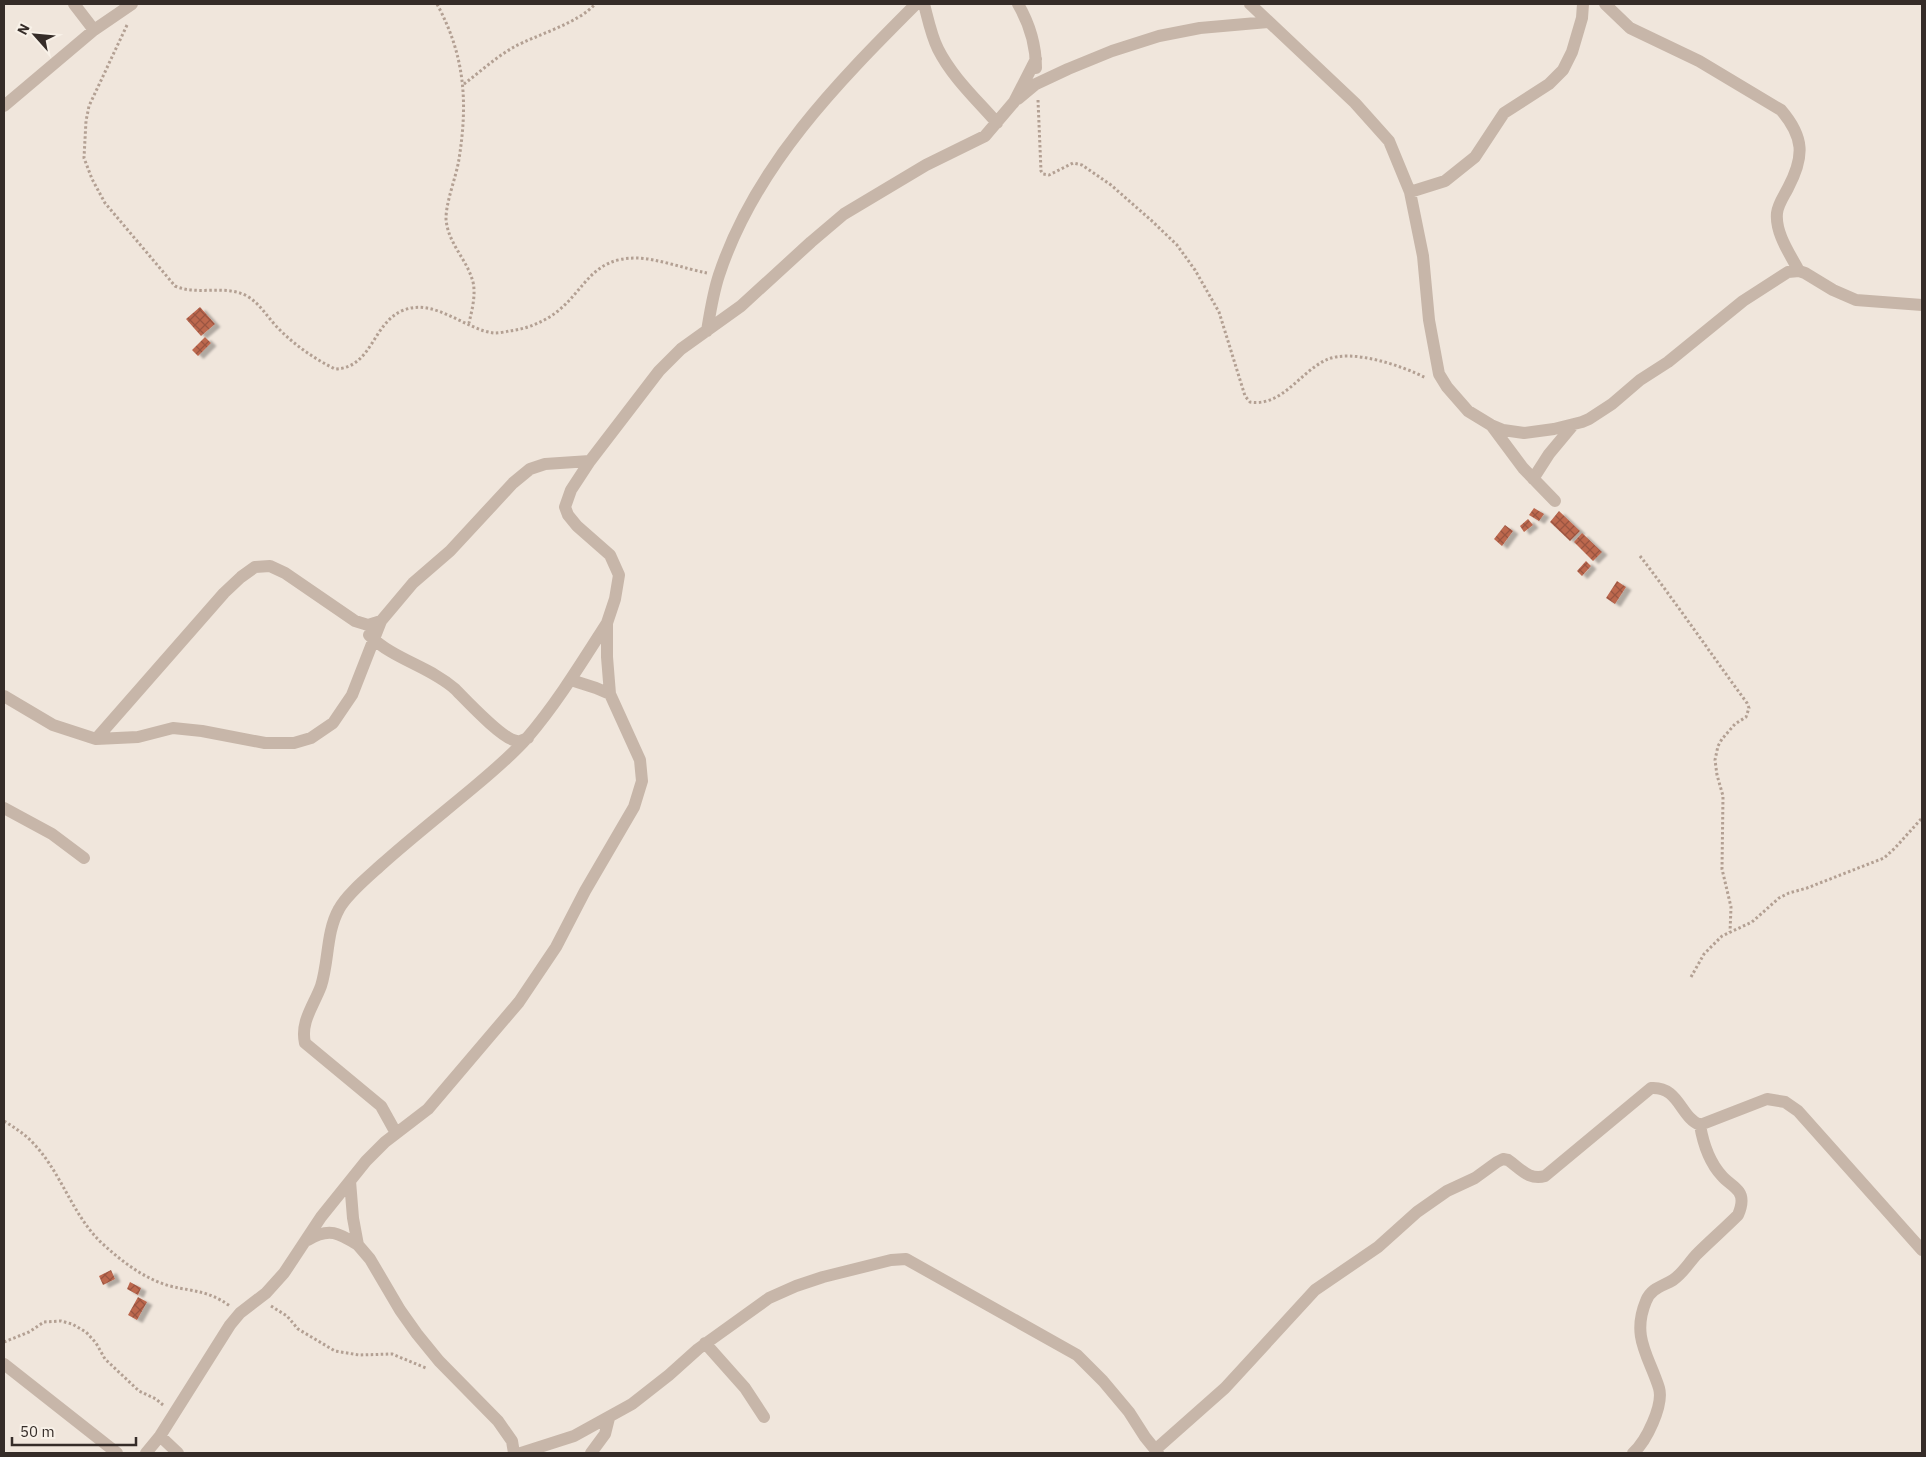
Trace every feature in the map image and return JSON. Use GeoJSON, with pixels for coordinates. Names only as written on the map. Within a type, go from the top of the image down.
{"type":"FeatureCollection","features":[{"type":"Feature","properties":{"kind":"street"},"geometry":{"type":"LineString","coordinates":[[74,4],[94,30]]}},
{"type":"Feature","properties":{"kind":"street"},"geometry":{"type":"LineString","coordinates":[[4,106],[94,30],[132,4]]}},
{"type":"Feature","properties":{"kind":"street"},"geometry":{"type":"LineString","coordinates":[[707,331],[719,276],[742,218],[772,167],[797,132],[862,58],[916,4]]}},
{"type":"Feature","properties":{"kind":"street"},"geometry":{"type":"LineString","coordinates":[[924,4],[930,29],[938,50],[954,74],[997,123]]}},
{"type":"Feature","properties":{"kind":"street"},"geometry":{"type":"LineString","coordinates":[[1018,4],[1029,23],[1036,60],[1036,84]]}},
{"type":"Feature","properties":{"kind":"street"},"geometry":{"type":"LineString","coordinates":[[1250,4],[1355,103],[1389,141],[1410,192],[1423,256],[1429,320],[1439,374],[1447,387],[1468,411],[1491,425],[1503,430],[1524,433],[1574,424],[1589,419],[1612,404],[1640,380],[1668,362],[1743,301],[1788,272],[1799,271],[1856,300],[1922,305]]}},
{"type":"Feature","properties":{"kind":"street"},"geometry":{"type":"LineString","coordinates":[[1410,192],[1445,181],[1475,157],[1504,112],[1549,84],[1563,70],[1572,52],[1582,18],[1583,4]]}},
{"type":"Feature","properties":{"kind":"street"},"geometry":{"type":"LineString","coordinates":[[1605,4],[1630,28],[1699,61],[1781,110],[1791,122],[1800,142],[1800,149],[1796,169],[1777,213],[1779,231],[1799,271]]}},
{"type":"Feature","properties":{"kind":"street"},"geometry":{"type":"LineString","coordinates":[[1014,102],[1036,84],[1112,51],[1159,36],[1200,28],[1268,22]]}},
{"type":"Feature","properties":{"kind":"street"},"geometry":{"type":"LineString","coordinates":[[96,740],[241,576],[255,567],[270,566],[285,573],[355,621],[374,640],[393,654],[447,682],[500,732],[512,740],[518,742],[531,737],[572,680],[607,624],[616,599],[619,575],[610,555],[577,526],[568,515],[565,507],[571,490],[590,461],[659,371],[681,348],[742,306],[844,214],[926,165],[985,136],[1014,102],[1036,60]]}},
{"type":"Feature","properties":{"kind":"street"},"geometry":{"type":"LineString","coordinates":[[1533,480],[1549,454],[1574,424]]}},
{"type":"Feature","properties":{"kind":"street"},"geometry":{"type":"LineString","coordinates":[[1491,425],[1533,480],[1555,501]]}},
{"type":"Feature","properties":{"kind":"street"},"geometry":{"type":"LineString","coordinates":[[4,696],[53,725],[96,740],[138,737],[173,728],[202,731],[265,743],[294,743],[311,738],[333,722],[352,695],[381,620],[413,583],[450,552],[513,483],[530,469],[545,464],[590,461]]}},
{"type":"Feature","properties":{"kind":"street"},"geometry":{"type":"LineString","coordinates":[[355,621],[368,625],[381,620]]}},
{"type":"Feature","properties":{"kind":"street"},"geometry":{"type":"LineString","coordinates":[[146,1453],[160,1436],[215,1347],[240,1313],[266,1293],[284,1273],[321,1217],[350,1181],[385,1142],[428,1109],[519,1002],[540,972],[634,807],[642,781],[640,760],[610,694],[607,624]]}},
{"type":"Feature","properties":{"kind":"street"},"geometry":{"type":"LineString","coordinates":[[396,1133],[381,1106],[305,1043],[303,1034],[308,1013],[322,980],[333,923],[340,907],[357,887],[417,833],[498,767],[526,739],[554,704],[607,624]]}},
{"type":"Feature","properties":{"kind":"street"},"geometry":{"type":"LineString","coordinates":[[572,680],[610,694]]}},
{"type":"Feature","properties":{"kind":"street"},"geometry":{"type":"LineString","coordinates":[[4,808],[52,834],[84,858]]}},
{"type":"Feature","properties":{"kind":"street"},"geometry":{"type":"LineString","coordinates":[[521,1453],[574,1436],[632,1404],[669,1376],[705,1343],[769,1298],[796,1286],[891,1260],[906,1259],[934,1276],[1018,1320],[1077,1355],[1103,1381],[1129,1412],[1157,1451],[1225,1388],[1315,1290],[1378,1247],[1418,1212],[1447,1191],[1476,1178],[1497,1162],[1503,1160],[1508,1160],[1533,1178],[1545,1176],[1650,1088],[1659,1087],[1681,1105],[1692,1120],[1700,1125],[1708,1154],[1721,1175],[1739,1192],[1742,1201],[1738,1215],[1694,1258],[1683,1272],[1653,1291],[1647,1299],[1642,1312],[1640,1337],[1660,1390],[1657,1411],[1651,1430],[1640,1448],[1633,1453]]}},
{"type":"Feature","properties":{"kind":"street"},"geometry":{"type":"LineString","coordinates":[[1700,1125],[1767,1099],[1785,1102],[1798,1111],[1922,1250]]}},
{"type":"Feature","properties":{"kind":"street"},"geometry":{"type":"LineString","coordinates":[[350,1181],[353,1218],[358,1245]]}},
{"type":"Feature","properties":{"kind":"street"},"geometry":{"type":"LineString","coordinates":[[305,1242],[320,1232],[344,1236],[358,1245],[370,1259],[416,1334],[439,1361],[498,1421],[512,1441],[514,1453]]}},
{"type":"Feature","properties":{"kind":"street"},"geometry":{"type":"LineString","coordinates":[[705,1343],[745,1388],[764,1417]]}},
{"type":"Feature","properties":{"kind":"street"},"geometry":{"type":"LineString","coordinates":[[4,1364],[117,1453]]}},
{"type":"Feature","properties":{"kind":"street"},"geometry":{"type":"LineString","coordinates":[[591,1453],[604,1434],[609,1418]]}},
{"type":"Feature","properties":{"kind":"street"},"geometry":{"type":"LineString","coordinates":[[160,1436],[178,1453]]}},
{"type":"Feature","properties":{"kind":"path"},"geometry":{"type":"LineString","coordinates":[[437,4],[458,55],[464,84],[463,127],[459,160],[446,218],[449,235],[467,266],[473,283],[474,299],[469,323]]}},
{"type":"Feature","properties":{"kind":"path"},"geometry":{"type":"LineString","coordinates":[[464,84],[513,48],[577,17],[595,4]]}},
{"type":"Feature","properties":{"kind":"path"},"geometry":{"type":"LineString","coordinates":[[129,22],[90,106],[86,121],[84,158],[92,179],[105,203],[175,286],[183,290],[224,289],[245,295],[260,305],[276,325],[297,346],[335,369],[351,366],[362,358],[387,322],[403,310],[417,308],[434,310],[469,323],[481,330],[495,333],[511,331],[540,323],[558,310],[593,272],[622,259],[657,260],[719,276]]}},
{"type":"Feature","properties":{"kind":"path"},"geometry":{"type":"LineString","coordinates":[[1036,84],[1040,116],[1041,171],[1043,174],[1049,175],[1073,163],[1082,165],[1111,185],[1177,245],[1195,270],[1219,312],[1245,396],[1250,402],[1258,404],[1268,401],[1292,387],[1314,366],[1327,359],[1340,356],[1362,358],[1402,367],[1447,387]]}},
{"type":"Feature","properties":{"kind":"path"},"geometry":{"type":"LineString","coordinates":[[1640,556],[1748,703],[1749,708],[1746,717],[1735,724],[1722,739],[1718,746],[1715,760],[1723,796],[1722,869],[1731,907],[1730,932]]}},
{"type":"Feature","properties":{"kind":"path"},"geometry":{"type":"LineString","coordinates":[[1691,977],[1704,954],[1715,941],[1752,922],[1779,898],[1789,893],[1807,888],[1884,858],[1922,818]]}},
{"type":"Feature","properties":{"kind":"path"},"geometry":{"type":"LineString","coordinates":[[4,1121],[22,1133],[35,1145],[56,1174],[85,1225],[123,1261],[154,1280],[169,1286],[202,1291],[220,1299],[240,1313]]}},
{"type":"Feature","properties":{"kind":"path"},"geometry":{"type":"LineString","coordinates":[[256,1300],[280,1311],[298,1329],[335,1351],[358,1356],[392,1354],[432,1370]]}},
{"type":"Feature","properties":{"kind":"path"},"geometry":{"type":"LineString","coordinates":[[4,1342],[29,1332],[44,1322],[61,1321],[72,1324],[86,1332],[96,1343],[105,1359],[139,1391],[156,1399],[173,1413]]}},
{"type":"Feature","properties":{"kind":"building"},"geometry":{"type":"Polygon","coordinates":[[[200,307],[215,324],[201,336],[186,319],[200,307]]]}},
{"type":"Feature","properties":{"kind":"building"},"geometry":{"type":"Polygon","coordinates":[[[205,337],[211,343],[198,356],[192,350],[205,337]]]}},
{"type":"Feature","properties":{"kind":"building"},"geometry":{"type":"Polygon","coordinates":[[[1534,508],[1544,514],[1539,521],[1529,515],[1534,508]]]}},
{"type":"Feature","properties":{"kind":"building"},"geometry":{"type":"Polygon","coordinates":[[[1559,511],[1580,531],[1570,541],[1550,522],[1559,511]]]}},
{"type":"Feature","properties":{"kind":"building"},"geometry":{"type":"Polygon","coordinates":[[[1528,519],[1533,525],[1524,532],[1520,526],[1528,519]]]}},
{"type":"Feature","properties":{"kind":"building"},"geometry":{"type":"Polygon","coordinates":[[[1505,525],[1513,531],[1502,546],[1494,539],[1505,525]]]}},
{"type":"Feature","properties":{"kind":"building"},"geometry":{"type":"Polygon","coordinates":[[[1582,533],[1602,552],[1593,561],[1574,542],[1582,533]]]}},
{"type":"Feature","properties":{"kind":"building"},"geometry":{"type":"Polygon","coordinates":[[[1586,561],[1591,566],[1582,576],[1577,571],[1586,561]]]}},
{"type":"Feature","properties":{"kind":"building"},"geometry":{"type":"Polygon","coordinates":[[[1617,581],[1626,587],[1615,604],[1606,598],[1617,581]]]}},
{"type":"Feature","properties":{"kind":"building"},"geometry":{"type":"Polygon","coordinates":[[[111,1270],[115,1279],[103,1285],[99,1276],[111,1270]]]}},
{"type":"Feature","properties":{"kind":"building"},"geometry":{"type":"Polygon","coordinates":[[[130,1282],[141,1288],[138,1295],[127,1289],[130,1282]]]}},
{"type":"Feature","properties":{"kind":"building"},"geometry":{"type":"Polygon","coordinates":[[[138,1297],[147,1302],[137,1320],[128,1315],[138,1297]]]}}]}
